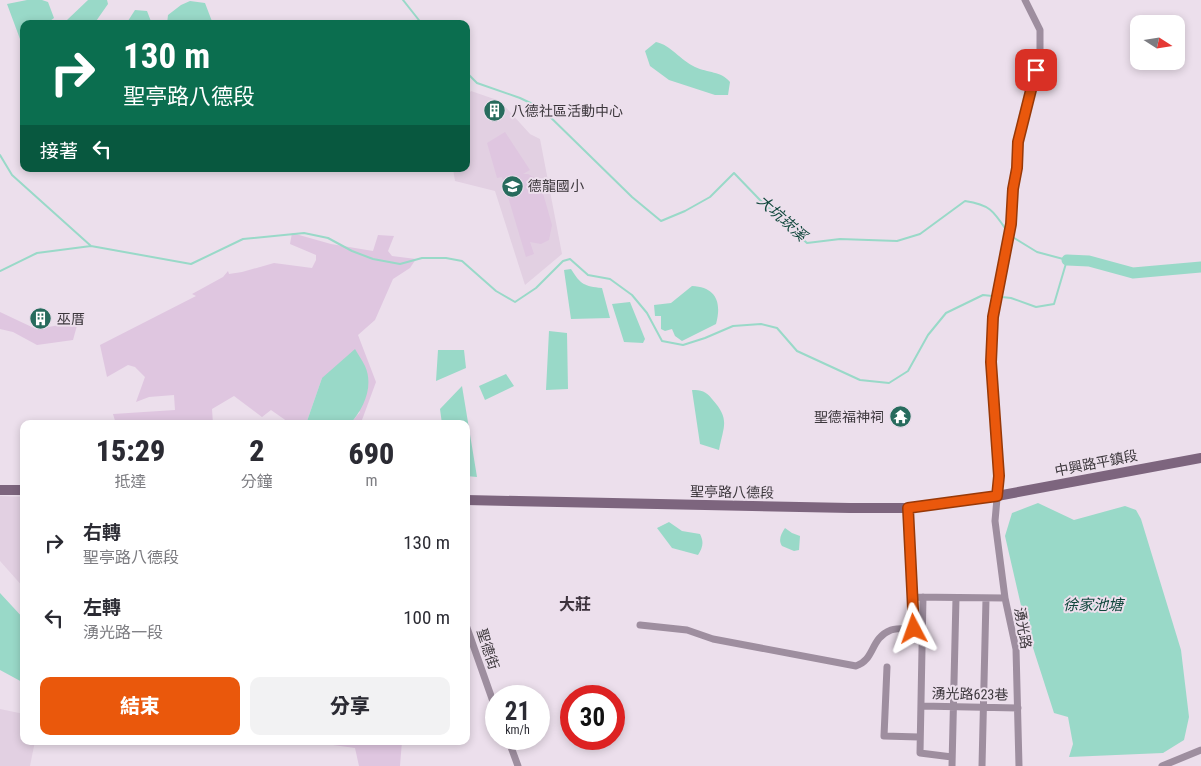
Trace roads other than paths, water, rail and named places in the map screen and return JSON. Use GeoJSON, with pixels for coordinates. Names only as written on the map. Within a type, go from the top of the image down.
{"type":"FeatureCollection","features":[{"type":"Feature","properties":{"kind":"street","name":"湧光路"},"geometry":{"type":"LineString","coordinates":[[1020,766],[1016,649],[1005,598],[995,521],[999,476],[992,353],[993,317],[1011,224],[1018,142],[1040,54],[1040,30],[1025,0]]}},
{"type":"Feature","properties":{"kind":"street","name":"中興路平鎮段"},"geometry":{"type":"LineString","coordinates":[[997,496],[1201,458]]}},
{"type":"Feature","properties":{"kind":"street"},"geometry":{"type":"LineString","coordinates":[[0,490],[20,490]]}},
{"type":"Feature","properties":{"kind":"street","name":"聖亭路八德段"},"geometry":{"type":"LineString","coordinates":[[470,500],[908,508],[997,496]]}},
{"type":"Feature","properties":{"kind":"street"},"geometry":{"type":"LineString","coordinates":[[908,508],[914,629]]}},
{"type":"Feature","properties":{"kind":"street"},"geometry":{"type":"LineString","coordinates":[[912,597],[1005,598]]}},
{"type":"Feature","properties":{"kind":"street"},"geometry":{"type":"LineString","coordinates":[[923,597],[924,629],[919,737],[920,754],[952,757]]}},
{"type":"Feature","properties":{"kind":"street"},"geometry":{"type":"LineString","coordinates":[[952,766],[956,598]]}},
{"type":"Feature","properties":{"kind":"street"},"geometry":{"type":"LineString","coordinates":[[982,766],[986,599]]}},
{"type":"Feature","properties":{"kind":"street"},"geometry":{"type":"LineString","coordinates":[[640,624],[687,630],[713,639],[856,666],[866,661],[878,637],[893,629],[924,629]]}},
{"type":"Feature","properties":{"kind":"street","name":"聖德街"},"geometry":{"type":"LineString","coordinates":[[470,635],[487,685]]}},
{"type":"Feature","properties":{"kind":"street"},"geometry":{"type":"LineString","coordinates":[[887,667],[884,736],[919,737]]}},
{"type":"Feature","properties":{"kind":"street","name":"湧光路623巷"},"geometry":{"type":"LineString","coordinates":[[921,706],[1018,708]]}},
{"type":"Feature","properties":{"kind":"street"},"geometry":{"type":"LineString","coordinates":[[512,750],[518,766]]}},
{"type":"Feature","properties":{"kind":"street"},"geometry":{"type":"LineString","coordinates":[[1162,766],[1201,750]]}},
{"type":"Feature","properties":{"kind":"water"},"geometry":{"type":"Polygon","coordinates":[[[27,0],[42,0],[48,2],[54,18],[51,20],[20,20],[20,39],[7,4],[27,0]]]}},
{"type":"Feature","properties":{"kind":"water"},"geometry":{"type":"Polygon","coordinates":[[[88,0],[107,0],[108,4],[97,20],[67,20],[88,0]]]}},
{"type":"Feature","properties":{"kind":"water"},"geometry":{"type":"Polygon","coordinates":[[[190,1],[205,3],[211,20],[167,20],[168,15],[190,1]]]}},
{"type":"Feature","properties":{"kind":"water"},"geometry":{"type":"Polygon","coordinates":[[[135,10],[147,11],[150,20],[129,20],[135,10]]]}},
{"type":"Feature","properties":{"kind":"water"},"geometry":{"type":"Polygon","coordinates":[[[656,42],[666,46],[695,67],[726,78],[730,82],[728,95],[715,95],[669,80],[650,66],[645,51],[656,42]]]}},
{"type":"Feature","properties":{"kind":"water"},"geometry":{"type":"Polygon","coordinates":[[[571,269],[584,284],[602,288],[610,318],[571,319],[564,270],[571,269]]]}},
{"type":"Feature","properties":{"kind":"water"},"geometry":{"type":"Polygon","coordinates":[[[692,286],[707,289],[712,293],[717,303],[718,316],[716,324],[682,341],[675,336],[672,329],[665,331],[661,329],[661,316],[655,316],[654,305],[671,303],[692,286]]]}},
{"type":"Feature","properties":{"kind":"water"},"geometry":{"type":"Polygon","coordinates":[[[630,302],[645,339],[643,343],[624,342],[612,304],[630,302]]]}},
{"type":"Feature","properties":{"kind":"water"},"geometry":{"type":"Polygon","coordinates":[[[549,331],[567,333],[568,389],[546,390],[549,331]]]}},
{"type":"Feature","properties":{"kind":"water"},"geometry":{"type":"Polygon","coordinates":[[[355,349],[368,374],[368,389],[360,411],[353,420],[307,420],[322,378],[355,349]]]}},
{"type":"Feature","properties":{"kind":"water"},"geometry":{"type":"Polygon","coordinates":[[[438,350],[464,350],[466,368],[436,381],[438,350]]]}},
{"type":"Feature","properties":{"kind":"water"},"geometry":{"type":"Polygon","coordinates":[[[506,374],[514,386],[485,400],[479,386],[506,374]]]}},
{"type":"Feature","properties":{"kind":"water"},"geometry":{"type":"Polygon","coordinates":[[[462,386],[468,420],[441,420],[440,409],[462,386]]]}},
{"type":"Feature","properties":{"kind":"water"},"geometry":{"type":"Polygon","coordinates":[[[692,390],[708,394],[721,412],[724,428],[719,450],[700,444],[692,390]]]}},
{"type":"Feature","properties":{"kind":"water"},"geometry":{"type":"Polygon","coordinates":[[[470,435],[477,477],[470,476],[470,435]]]}},
{"type":"Feature","properties":{"kind":"water","name":"徐家池塘"},"geometry":{"type":"Polygon","coordinates":[[[1038,503],[1074,520],[1125,506],[1136,510],[1141,519],[1181,650],[1189,717],[1184,740],[1163,753],[1069,757],[1073,744],[1068,717],[1054,713],[1025,623],[1005,536],[1012,513],[1038,503]]]}},
{"type":"Feature","properties":{"kind":"water"},"geometry":{"type":"Polygon","coordinates":[[[669,522],[682,531],[700,534],[702,544],[698,555],[672,548],[657,528],[669,522]]]}},
{"type":"Feature","properties":{"kind":"water"},"geometry":{"type":"Polygon","coordinates":[[[785,528],[800,536],[799,550],[794,551],[782,546],[780,537],[785,528]]]}},
{"type":"Feature","properties":{"kind":"water"},"geometry":{"type":"Polygon","coordinates":[[[0,593],[20,615],[20,681],[0,670],[0,593]]]}},
{"type":"Feature","properties":{"kind":"waterway","name":"大坑崁溪"},"geometry":{"type":"LineString","coordinates":[[403,0],[419,20]]}},
{"type":"Feature","properties":{"kind":"waterway","name":"大坑崁溪"},"geometry":{"type":"LineString","coordinates":[[470,76],[477,83],[520,98],[541,108],[632,197],[661,221],[685,211],[710,197],[734,173],[807,243],[840,239],[897,241],[920,234],[965,201],[986,207],[994,213],[1007,231]]}},
{"type":"Feature","properties":{"kind":"waterway"},"geometry":{"type":"LineString","coordinates":[[0,155],[12,175],[91,246]]}},
{"type":"Feature","properties":{"kind":"waterway"},"geometry":{"type":"LineString","coordinates":[[0,271],[37,253],[91,246],[191,264],[243,239],[304,233],[328,238],[352,251],[373,259],[400,264],[422,258],[446,258],[462,261],[496,291],[515,302],[536,288],[563,261],[570,259],[588,275],[610,279],[632,295],[647,313],[662,341],[683,345],[733,326],[761,324],[777,328],[797,351],[860,380],[889,383],[908,371],[928,335],[946,313],[983,295],[1011,298],[1036,307],[1054,304],[1067,260],[1037,252],[1011,236]]}},
{"type":"Feature","properties":{"kind":"waterway","name":"大坑崁溪"},"geometry":{"type":"LineString","coordinates":[[1067,260],[1089,261],[1133,273],[1201,267]]}},
{"type":"Feature","properties":{"kind":"place","name":"八德社區活動中心"},"geometry":{"type":"Point","coordinates":[495,111]}},
{"type":"Feature","properties":{"kind":"place","name":"德龍國小"},"geometry":{"type":"Point","coordinates":[512,186]}},
{"type":"Feature","properties":{"kind":"place","name":"巫厝"},"geometry":{"type":"Point","coordinates":[41,319]}},
{"type":"Feature","properties":{"kind":"place","name":"聖德福神祠"},"geometry":{"type":"Point","coordinates":[900,417]}},
{"type":"Feature","properties":{"kind":"district","name":"大莊"},"geometry":{"type":"Point","coordinates":[575,604]}}]}
